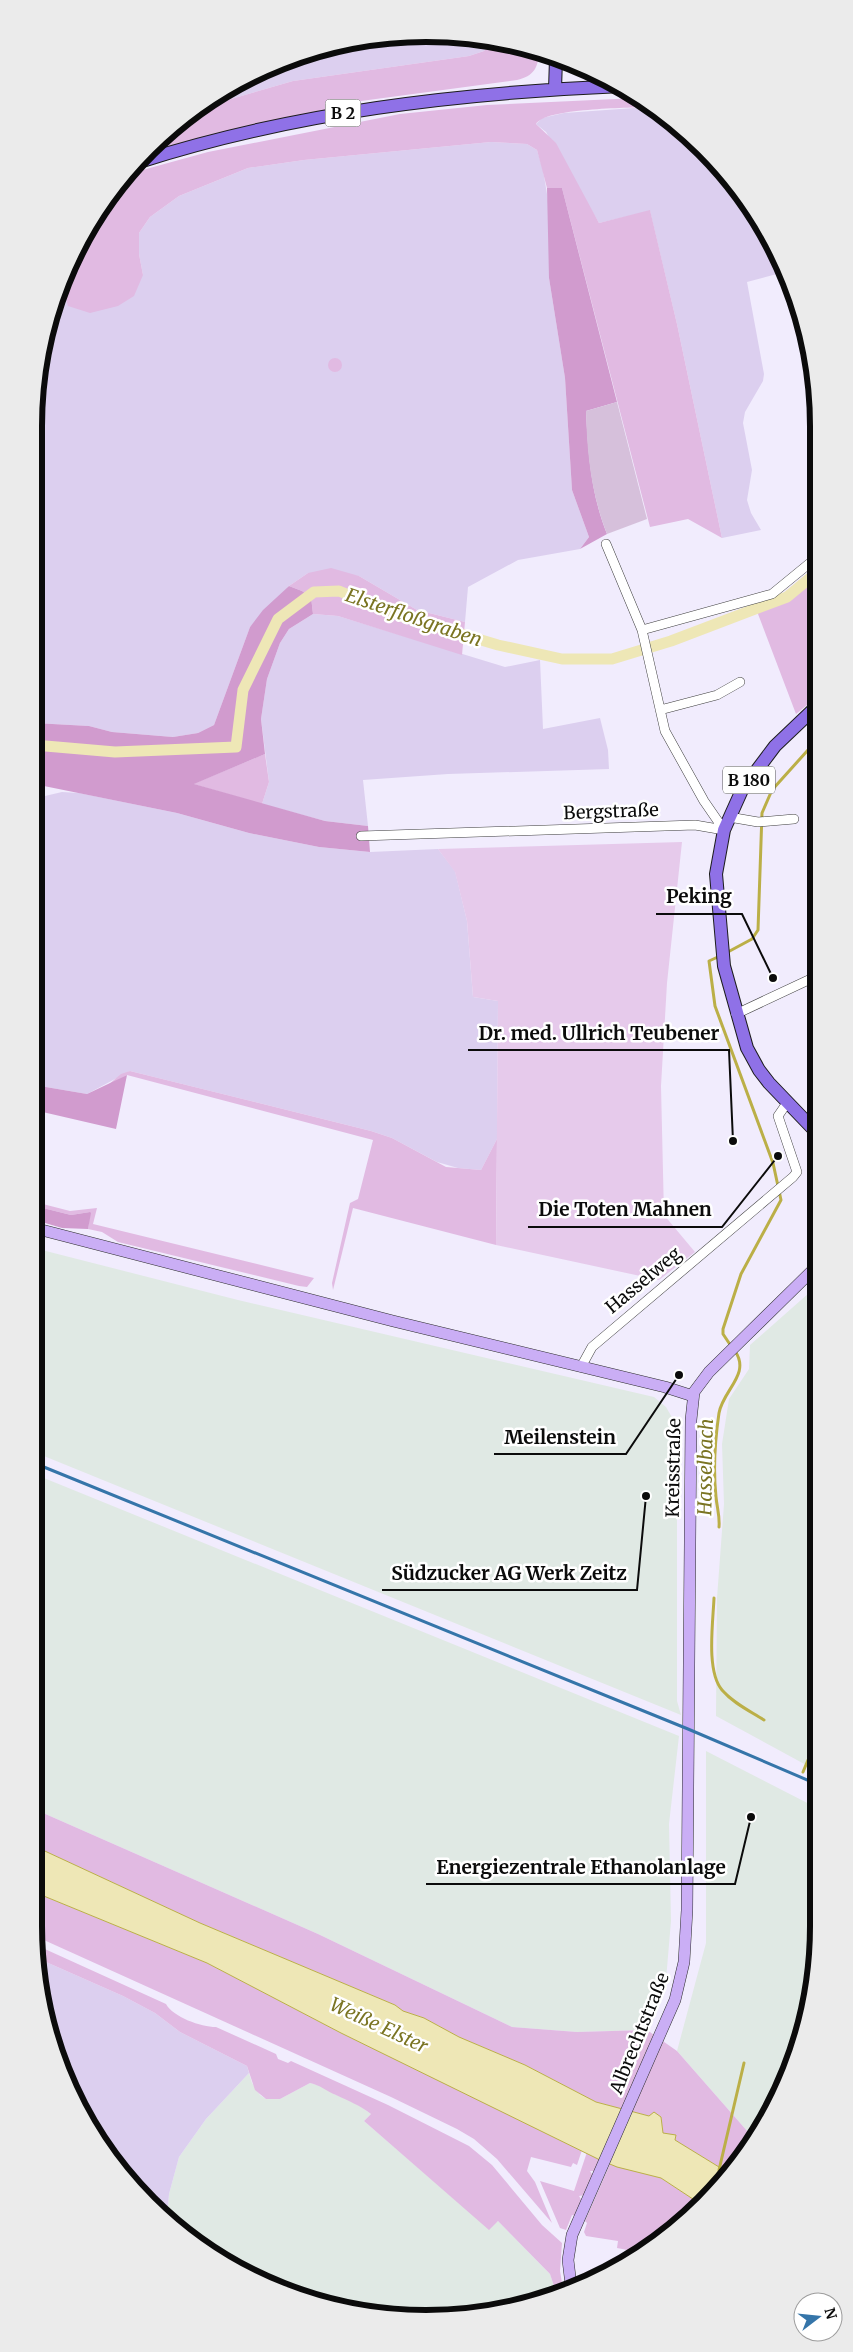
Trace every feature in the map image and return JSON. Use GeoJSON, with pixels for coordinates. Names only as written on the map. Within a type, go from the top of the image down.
{"type":"FeatureCollection","features":[{"type":"Feature","properties":{"kind":"main road"},"geometry":{"type":"LineString","coordinates":[[556,65],[556,89]]}},
{"type":"Feature","properties":{"kind":"main road","name":"B 2"},"geometry":{"type":"LineString","coordinates":[[152,158],[228,137],[354,111],[482,94],[603,86]]}},
{"type":"Feature","properties":{"kind":"main road","name":"B 180"},"geometry":{"type":"LineString","coordinates":[[810,713],[785,736],[763,761],[742,790],[724,830],[716,874],[720,940],[724,966],[736,1014],[753,1060],[785,1105],[810,1127]]}},
{"type":"Feature","properties":{"kind":"main road"},"geometry":{"type":"LineString","coordinates":[[42,1230],[581,1368],[665,1387],[693,1396]]}},
{"type":"Feature","properties":{"kind":"main road","name":"Kreisstraße"},"geometry":{"type":"LineString","coordinates":[[688,1692],[691,1420],[693,1396],[700,1383],[728,1351],[810,1273]]}},
{"type":"Feature","properties":{"kind":"main road","name":"Albrechtstraße"},"geometry":{"type":"LineString","coordinates":[[571,2281],[568,2250],[574,2229],[680,1987],[684,1962],[688,1692]]}},
{"type":"Feature","properties":{"kind":"street"},"geometry":{"type":"LineString","coordinates":[[606,544],[642,630],[665,731],[704,801],[724,830]]}},
{"type":"Feature","properties":{"kind":"street"},"geometry":{"type":"LineString","coordinates":[[642,630],[772,594],[810,563]]}},
{"type":"Feature","properties":{"kind":"street"},"geometry":{"type":"LineString","coordinates":[[660,710],[716,695],[740,682]]}},
{"type":"Feature","properties":{"kind":"street"},"geometry":{"type":"LineString","coordinates":[[729,817],[758,822],[794,819]]}},
{"type":"Feature","properties":{"kind":"street","name":"Bergstraße"},"geometry":{"type":"LineString","coordinates":[[361,836],[695,825],[724,830]]}},
{"type":"Feature","properties":{"kind":"street"},"geometry":{"type":"LineString","coordinates":[[736,1014],[810,979]]}},
{"type":"Feature","properties":{"kind":"street","name":"Hasselweg"},"geometry":{"type":"LineString","coordinates":[[581,1368],[592,1347],[797,1172],[778,1116],[785,1105]]}},
{"type":"Feature","properties":{"kind":"shaded area"},"geometry":{"type":"Polygon","coordinates":[[[426,42],[487,48],[484,51],[469,56],[293,81],[222,102],[257,82],[280,72],[303,63],[352,50],[401,43],[426,42]]]}},
{"type":"Feature","properties":{"kind":"shaded area"},"geometry":{"type":"Polygon","coordinates":[[[487,48],[501,50],[538,60],[538,63],[531,74],[517,80],[361,101],[161,150],[193,122],[222,102],[293,81],[469,56],[484,51],[487,48]]]}},
{"type":"Feature","properties":{"kind":"shaded area"},"geometry":{"type":"Polygon","coordinates":[[[626,99],[640,107],[570,112],[554,115],[536,124],[556,143],[599,223],[650,210],[677,324],[722,538],[688,519],[650,527],[562,188],[547,188],[537,150],[527,144],[491,142],[304,160],[248,168],[179,196],[150,217],[139,233],[139,254],[143,275],[134,296],[118,306],[90,313],[68,306],[65,297],[94,234],[107,213],[140,171],[208,152],[400,114],[487,105],[626,99]]]}},
{"type":"Feature","properties":{"kind":"shaded area"},"geometry":{"type":"Polygon","coordinates":[[[641,108],[680,138],[715,173],[746,213],[771,257],[778,274],[747,282],[764,374],[763,381],[745,412],[743,423],[752,470],[747,500],[751,513],[761,530],[722,538],[677,324],[650,211],[599,223],[546,132],[536,124],[542,118],[564,113],[641,108]]]}},
{"type":"Feature","properties":{"kind":"shaded area"},"geometry":{"type":"Polygon","coordinates":[[[491,142],[527,144],[537,150],[543,170],[549,206],[549,278],[565,378],[572,490],[589,537],[580,549],[518,560],[468,587],[465,622],[417,610],[359,576],[308,573],[289,586],[250,627],[214,725],[198,733],[173,737],[112,732],[89,726],[42,723],[43,401],[50,352],[68,291],[143,275],[139,254],[139,233],[150,217],[179,196],[248,168],[304,160],[491,142]]]}},
{"type":"Feature","properties":{"kind":"shaded area"},"geometry":{"type":"Polygon","coordinates":[[[547,188],[562,188],[617,402],[586,411],[591,474],[597,504],[607,534],[580,549],[589,537],[572,490],[565,378],[549,278],[547,188]]]}},
{"type":"Feature","properties":{"kind":"shaded area"},"geometry":{"type":"Polygon","coordinates":[[[332,358],[338,358],[342,365],[338,372],[332,372],[328,368],[328,362],[332,358]]]}},
{"type":"Feature","properties":{"kind":"shaded area"},"geometry":{"type":"Polygon","coordinates":[[[617,402],[647,519],[607,534],[597,504],[591,473],[587,443],[586,411],[617,402]]]}},
{"type":"Feature","properties":{"kind":"shaded area"},"geometry":{"type":"Polygon","coordinates":[[[331,568],[359,576],[417,610],[465,622],[462,655],[338,616],[313,614],[311,597],[289,586],[308,573],[331,568]]]}},
{"type":"Feature","properties":{"kind":"shaded area"},"geometry":{"type":"Polygon","coordinates":[[[810,573],[810,703],[796,714],[755,606],[782,596],[810,573]]]}},
{"type":"Feature","properties":{"kind":"shaded area"},"geometry":{"type":"Polygon","coordinates":[[[289,586],[311,597],[313,614],[289,629],[280,643],[267,679],[261,719],[265,754],[194,784],[325,821],[368,826],[370,852],[319,847],[249,833],[177,813],[42,786],[42,723],[89,726],[112,732],[173,737],[198,733],[214,725],[250,627],[263,610],[289,586]]]}},
{"type":"Feature","properties":{"kind":"shaded area"},"geometry":{"type":"Polygon","coordinates":[[[313,614],[338,616],[505,667],[540,660],[543,729],[600,718],[608,750],[609,769],[448,774],[363,780],[368,826],[325,821],[262,804],[269,782],[261,719],[267,679],[280,643],[289,629],[313,614]]]}},
{"type":"Feature","properties":{"kind":"shaded area"},"geometry":{"type":"Polygon","coordinates":[[[265,754],[269,782],[262,804],[193,784],[265,754]]]}},
{"type":"Feature","properties":{"kind":"shaded area"},"geometry":{"type":"Polygon","coordinates":[[[62,792],[79,793],[177,813],[249,833],[319,847],[370,852],[438,849],[455,871],[467,921],[473,997],[498,1001],[497,1139],[481,1170],[458,1168],[437,1162],[392,1138],[371,1131],[130,1071],[87,1094],[42,1086],[42,800],[45,796],[62,792]]]}},
{"type":"Feature","properties":{"kind":"shaded area"},"geometry":{"type":"Polygon","coordinates":[[[682,842],[667,983],[661,1086],[664,1215],[695,1252],[659,1280],[496,1245],[498,1001],[473,997],[467,921],[455,872],[438,849],[682,842]]]}},
{"type":"Feature","properties":{"kind":"shaded area"},"geometry":{"type":"Polygon","coordinates":[[[130,1071],[371,1131],[392,1138],[446,1167],[481,1170],[497,1139],[496,1245],[353,1208],[333,1290],[332,1283],[350,1203],[358,1199],[373,1140],[127,1075],[108,1085],[121,1074],[130,1071]]]}},
{"type":"Feature","properties":{"kind":"shaded area"},"geometry":{"type":"Polygon","coordinates":[[[127,1075],[116,1129],[42,1112],[42,1086],[87,1094],[127,1075]]]}},
{"type":"Feature","properties":{"kind":"shaded area"},"geometry":{"type":"Polygon","coordinates":[[[42,1204],[70,1211],[97,1208],[93,1224],[314,1278],[307,1287],[299,1286],[118,1242],[102,1232],[88,1229],[90,1212],[71,1215],[42,1208],[42,1204]]]}},
{"type":"Feature","properties":{"kind":"shaded area"},"geometry":{"type":"Polygon","coordinates":[[[42,1208],[71,1215],[91,1213],[88,1229],[62,1228],[42,1222],[42,1208]]]}},
{"type":"Feature","properties":{"kind":"shaded area"},"geometry":{"type":"Polygon","coordinates":[[[42,1250],[238,1300],[654,1397],[666,1407],[677,1426],[677,1701],[681,1715],[42,1455],[42,1250]]]}},
{"type":"Feature","properties":{"kind":"shaded area"},"geometry":{"type":"Polygon","coordinates":[[[810,1292],[810,1767],[716,1716],[717,1598],[724,1504],[722,1444],[729,1399],[749,1369],[750,1345],[810,1292]]]}},
{"type":"Feature","properties":{"kind":"shaded area"},"geometry":{"type":"Polygon","coordinates":[[[42,1477],[679,1736],[669,1824],[671,1921],[666,1980],[647,2030],[577,2032],[512,2027],[318,1934],[42,1813],[42,1477]]]}},
{"type":"Feature","properties":{"kind":"shaded area"},"geometry":{"type":"Polygon","coordinates":[[[706,1751],[810,1804],[810,1951],[803,2000],[790,2049],[781,2072],[771,2095],[749,2134],[677,2051],[706,1943],[706,1751]]]}},
{"type":"Feature","properties":{"kind":"shaded area"},"geometry":{"type":"Polygon","coordinates":[[[42,1813],[318,1934],[512,2027],[577,2032],[647,2030],[677,2051],[749,2134],[722,2170],[663,2133],[661,2117],[649,2116],[596,2102],[525,2065],[459,2037],[424,2018],[402,2011],[395,2005],[200,1923],[42,1850],[42,1813]]]}},
{"type":"Feature","properties":{"kind":"shaded area"},"geometry":{"type":"Polygon","coordinates":[[[42,1895],[207,1963],[341,2033],[582,2150],[577,2165],[573,2163],[571,2167],[531,2157],[527,2171],[535,2182],[552,2223],[497,2159],[474,2139],[391,2097],[43,1939],[42,1895]]]}},
{"type":"Feature","properties":{"kind":"shaded area"},"geometry":{"type":"Polygon","coordinates":[[[43,1948],[166,2004],[181,2017],[203,2025],[216,2027],[276,2054],[278,2059],[288,2063],[291,2061],[388,2105],[469,2146],[492,2165],[542,2225],[562,2243],[560,2271],[562,2284],[554,2287],[550,2274],[498,2221],[489,2230],[364,2121],[371,2114],[367,2111],[310,2083],[280,2099],[266,2099],[255,2090],[247,2066],[180,2032],[155,2013],[123,1996],[44,1961],[43,1948]]]}},
{"type":"Feature","properties":{"kind":"shaded area"},"geometry":{"type":"Polygon","coordinates":[[[44,1961],[123,1996],[155,2013],[180,2032],[247,2066],[249,2073],[206,2119],[179,2157],[169,2194],[168,2209],[138,2179],[122,2159],[107,2139],[82,2095],[63,2049],[56,2025],[44,1961]]]}},
{"type":"Feature","properties":{"kind":"shaded area"},"geometry":{"type":"Polygon","coordinates":[[[249,2073],[252,2083],[260,2095],[266,2099],[280,2099],[310,2083],[353,2101],[371,2114],[364,2121],[489,2229],[498,2221],[550,2274],[554,2287],[526,2296],[477,2306],[452,2309],[401,2309],[352,2302],[327,2296],[303,2289],[257,2270],[213,2245],[168,2209],[169,2194],[179,2157],[206,2119],[249,2073]]]}},
{"type":"Feature","properties":{"kind":"shaded area"},"geometry":{"type":"Polygon","coordinates":[[[587,2152],[600,2160],[595,2171],[590,2171],[593,2176],[585,2195],[579,2196],[582,2201],[575,2216],[572,2215],[566,2230],[560,2228],[540,2181],[574,2191],[587,2152]]]}},
{"type":"Feature","properties":{"kind":"shaded area"},"geometry":{"type":"Polygon","coordinates":[[[610,2164],[661,2178],[695,2200],[660,2230],[631,2251],[617,2248],[618,2241],[586,2236],[584,2232],[587,2223],[585,2221],[610,2164]]]}},
{"type":"Feature","properties":{"kind":"water","name":"Weiße Elster"},"geometry":{"type":"Polygon","coordinates":[[[42,1850],[200,1923],[395,2005],[403,2011],[424,2018],[459,2037],[525,2065],[596,2102],[649,2116],[654,2112],[661,2117],[663,2133],[676,2135],[675,2140],[722,2170],[695,2200],[661,2178],[617,2167],[600,2160],[341,2033],[207,1963],[42,1895],[42,1850]]]}},
{"type":"Feature","properties":{"kind":"waterway","name":"Elsterfloßgraben"},"geometry":{"type":"LineString","coordinates":[[42,746],[115,752],[236,747],[243,690],[278,619],[314,592],[339,591],[401,616],[498,645],[562,659],[612,659],[671,641],[787,597],[810,578]]}},
{"type":"Feature","properties":{"kind":"waterway","name":"Hasselbach"},"geometry":{"type":"LineString","coordinates":[[726,953],[752,939],[758,930],[762,813],[772,790],[810,748]]}},
{"type":"Feature","properties":{"kind":"waterway","name":"Hasselbach"},"geometry":{"type":"LineString","coordinates":[[720,956],[709,961],[715,1006],[773,1163],[781,1200],[741,1274],[723,1329],[723,1334],[731,1346]]}},
{"type":"Feature","properties":{"kind":"waterway","name":"Hasselbach"},"geometry":{"type":"LineString","coordinates":[[719,1527],[715,1476],[716,1434],[721,1405],[738,1375],[740,1367],[735,1351]]}},
{"type":"Feature","properties":{"kind":"waterway","name":"Hasselbach"},"geometry":{"type":"LineString","coordinates":[[714,1598],[712,1659],[717,1682],[731,1699],[764,1720]]}},
{"type":"Feature","properties":{"kind":"waterway","name":"Hasselbach"},"geometry":{"type":"LineString","coordinates":[[803,1772],[808,1760]]}},
{"type":"Feature","properties":{"kind":"waterway","name":"Hasselbach"},"geometry":{"type":"LineString","coordinates":[[719,2170],[744,2063]]}},
{"type":"Feature","properties":{"kind":"railway"},"geometry":{"type":"LineString","coordinates":[[42,1466],[688,1729],[810,1781]]}},
{"type":"Feature","properties":{"kind":"place","name":"Peking"},"geometry":{"type":"Point","coordinates":[773,978]}},
{"type":"Feature","properties":{"kind":"place","name":"Dr. med. Ullrich Teubener"},"geometry":{"type":"Point","coordinates":[733,1141]}},
{"type":"Feature","properties":{"kind":"place","name":"Die Toten Mahnen"},"geometry":{"type":"Point","coordinates":[778,1156]}},
{"type":"Feature","properties":{"kind":"place","name":"Meilenstein"},"geometry":{"type":"Point","coordinates":[679,1375]}},
{"type":"Feature","properties":{"kind":"place","name":"Südzucker AG Werk Zeitz"},"geometry":{"type":"Point","coordinates":[646,1496]}},
{"type":"Feature","properties":{"kind":"place","name":"Energiezentrale Ethanolanlage"},"geometry":{"type":"Point","coordinates":[751,1817]}}]}
